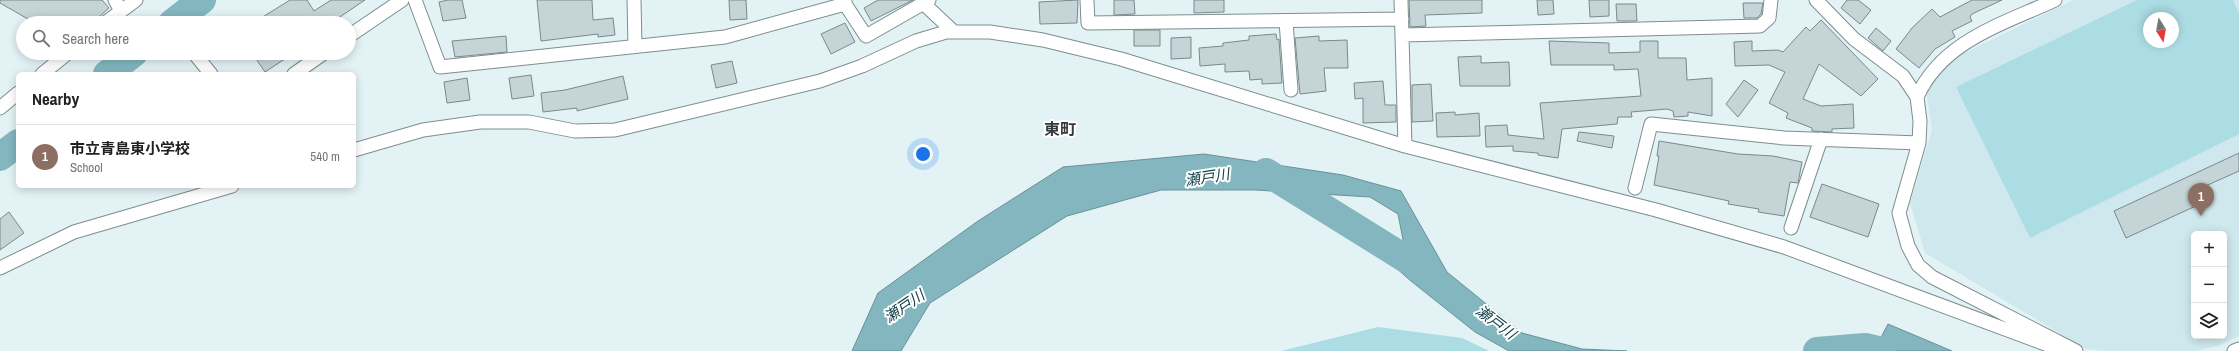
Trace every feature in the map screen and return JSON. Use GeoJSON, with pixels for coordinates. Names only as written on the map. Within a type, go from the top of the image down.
{"type":"FeatureCollection","features":[{"type":"Feature","properties":{"kind":"street"},"geometry":{"type":"LineString","coordinates":[[111,16],[118,5],[136,0]]}},
{"type":"Feature","properties":{"kind":"street"},"geometry":{"type":"LineString","coordinates":[[356,31],[402,0]]}},
{"type":"Feature","properties":{"kind":"street"},"geometry":{"type":"LineString","coordinates":[[415,0],[440,67],[725,37],[845,2],[866,36],[927,2],[954,32]]}},
{"type":"Feature","properties":{"kind":"street"},"geometry":{"type":"LineString","coordinates":[[634,0],[635,46]]}},
{"type":"Feature","properties":{"kind":"street"},"geometry":{"type":"LineString","coordinates":[[1087,0],[1088,24],[1402,19]]}},
{"type":"Feature","properties":{"kind":"street"},"geometry":{"type":"LineString","coordinates":[[1401,0],[1405,146]]}},
{"type":"Feature","properties":{"kind":"street"},"geometry":{"type":"LineString","coordinates":[[1402,35],[1760,26],[1769,18],[1771,0]]}},
{"type":"Feature","properties":{"kind":"street"},"geometry":{"type":"LineString","coordinates":[[1816,0],[1854,39],[1903,76],[1917,97],[1920,121],[1919,143],[1899,213],[1908,246],[1918,265],[1932,277],[2076,351]]}},
{"type":"Feature","properties":{"kind":"street"},"geometry":{"type":"LineString","coordinates":[[1917,97],[1922,85],[1949,53],[1969,40],[2055,0]]}},
{"type":"Feature","properties":{"kind":"street"},"geometry":{"type":"LineString","coordinates":[[1286,21],[1291,90]]}},
{"type":"Feature","properties":{"kind":"street"},"geometry":{"type":"LineString","coordinates":[[356,149],[423,130],[480,122],[529,122],[575,131],[615,130],[820,81],[862,66],[916,41],[946,32],[990,32],[1043,40],[1113,57],[1405,146],[1656,210],[1784,247],[2064,351]]}},
{"type":"Feature","properties":{"kind":"street"},"geometry":{"type":"LineString","coordinates":[[44,72],[59,60]]}},
{"type":"Feature","properties":{"kind":"street"},"geometry":{"type":"LineString","coordinates":[[200,60],[209,72]]}},
{"type":"Feature","properties":{"kind":"street"},"geometry":{"type":"LineString","coordinates":[[297,72],[314,60]]}},
{"type":"Feature","properties":{"kind":"street"},"geometry":{"type":"LineString","coordinates":[[0,108],[16,95]]}},
{"type":"Feature","properties":{"kind":"street"},"geometry":{"type":"LineString","coordinates":[[1635,188],[1651,124],[1784,138],[1919,143]]}},
{"type":"Feature","properties":{"kind":"street"},"geometry":{"type":"LineString","coordinates":[[1791,228],[1821,139]]}},
{"type":"Feature","properties":{"kind":"street"},"geometry":{"type":"LineString","coordinates":[[0,268],[74,232],[225,188]]}},
{"type":"Feature","properties":{"kind":"street"},"geometry":{"type":"LineString","coordinates":[[2234,351],[2239,349]]}},
{"type":"Feature","properties":{"kind":"shaded area"},"geometry":{"type":"Polygon","coordinates":[[[2073,0],[2239,0],[2239,336],[2217,346],[2196,351],[2107,351],[2086,349],[1925,253],[1910,203],[1932,130],[1926,89],[1950,60],[2073,0]]]}},
{"type":"Feature","properties":{"kind":"shaded area"},"geometry":{"type":"Polygon","coordinates":[[[2137,0],[2233,0],[2239,13],[2239,134],[2030,238],[1956,87],[2137,0]]]}},
{"type":"Feature","properties":{"kind":"shaded area"},"geometry":{"type":"Polygon","coordinates":[[[1378,327],[1462,338],[1489,351],[1281,351],[1378,327]]]}},
{"type":"Feature","properties":{"kind":"water"},"geometry":{"type":"Polygon","coordinates":[[[1204,154],[1343,175],[1401,191],[1447,272],[1522,333],[1582,349],[1627,351],[1509,351],[1475,332],[1411,281],[1355,232],[1405,250],[1398,214],[1370,197],[1255,190],[1161,190],[1067,216],[930,303],[901,351],[852,351],[878,293],[978,221],[1063,167],[1204,154]]]}},
{"type":"Feature","properties":{"kind":"water"},"geometry":{"type":"Polygon","coordinates":[[[1888,324],[1952,351],[1840,351],[1875,349],[1888,324]]]}},
{"type":"Feature","properties":{"kind":"building"},"geometry":{"type":"Polygon","coordinates":[[[0,0],[102,0],[109,8],[100,16],[23,16],[0,3],[0,0]]]}},
{"type":"Feature","properties":{"kind":"building"},"geometry":{"type":"Polygon","coordinates":[[[290,0],[307,0],[314,11],[331,0],[365,0],[341,16],[264,16],[290,0]]]}},
{"type":"Feature","properties":{"kind":"building"},"geometry":{"type":"Polygon","coordinates":[[[448,0],[462,0],[466,18],[443,21],[439,2],[448,0]]]}},
{"type":"Feature","properties":{"kind":"building"},"geometry":{"type":"Polygon","coordinates":[[[537,0],[592,0],[593,20],[613,18],[615,35],[598,37],[598,34],[541,41],[537,0]]]}},
{"type":"Feature","properties":{"kind":"building"},"geometry":{"type":"Polygon","coordinates":[[[729,0],[746,0],[747,19],[730,20],[729,0]]]}},
{"type":"Feature","properties":{"kind":"building"},"geometry":{"type":"Polygon","coordinates":[[[878,0],[913,0],[871,21],[864,8],[878,0]]]}},
{"type":"Feature","properties":{"kind":"building"},"geometry":{"type":"Polygon","coordinates":[[[1078,0],[1077,23],[1040,24],[1039,2],[1078,0]]]}},
{"type":"Feature","properties":{"kind":"building"},"geometry":{"type":"Polygon","coordinates":[[[1114,0],[1134,0],[1135,14],[1114,15],[1114,0]]]}},
{"type":"Feature","properties":{"kind":"building"},"geometry":{"type":"Polygon","coordinates":[[[1194,0],[1224,0],[1224,12],[1194,13],[1194,0]]]}},
{"type":"Feature","properties":{"kind":"building"},"geometry":{"type":"Polygon","coordinates":[[[1409,0],[1482,0],[1482,13],[1425,15],[1426,26],[1410,27],[1409,0]]]}},
{"type":"Feature","properties":{"kind":"building"},"geometry":{"type":"Polygon","coordinates":[[[1537,0],[1553,0],[1554,14],[1538,15],[1537,0]]]}},
{"type":"Feature","properties":{"kind":"building"},"geometry":{"type":"Polygon","coordinates":[[[1589,0],[1609,0],[1609,16],[1590,17],[1589,0]]]}},
{"type":"Feature","properties":{"kind":"building"},"geometry":{"type":"Polygon","coordinates":[[[1847,0],[1858,0],[1871,10],[1860,24],[1841,8],[1847,0]]]}},
{"type":"Feature","properties":{"kind":"building"},"geometry":{"type":"Polygon","coordinates":[[[1972,0],[2002,0],[1972,14],[1970,17],[1972,21],[1952,31],[1955,37],[1935,49],[1919,68],[1896,49],[1912,28],[1932,9],[1940,17],[1972,0]]]}},
{"type":"Feature","properties":{"kind":"building"},"geometry":{"type":"Polygon","coordinates":[[[1743,3],[1763,3],[1761,14],[1757,18],[1744,18],[1743,3]]]}},
{"type":"Feature","properties":{"kind":"building"},"geometry":{"type":"Polygon","coordinates":[[[1616,4],[1636,4],[1637,21],[1617,21],[1616,4]]]}},
{"type":"Feature","properties":{"kind":"building"},"geometry":{"type":"Polygon","coordinates":[[[1821,20],[1878,79],[1861,96],[1819,64],[1803,99],[1821,106],[1853,104],[1854,128],[1832,129],[1832,132],[1812,131],[1812,128],[1786,118],[1788,113],[1769,103],[1785,72],[1769,65],[1735,66],[1734,42],[1752,41],[1752,51],[1778,50],[1783,52],[1806,27],[1810,31],[1821,20]]]}},
{"type":"Feature","properties":{"kind":"building"},"geometry":{"type":"Polygon","coordinates":[[[845,23],[855,42],[831,54],[821,34],[845,23]]]}},
{"type":"Feature","properties":{"kind":"building"},"geometry":{"type":"Polygon","coordinates":[[[1876,28],[1891,41],[1883,51],[1868,38],[1876,28]]]}},
{"type":"Feature","properties":{"kind":"building"},"geometry":{"type":"Polygon","coordinates":[[[1134,30],[1160,30],[1160,46],[1134,46],[1134,30]]]}},
{"type":"Feature","properties":{"kind":"building"},"geometry":{"type":"Polygon","coordinates":[[[1276,34],[1277,40],[1279,39],[1282,83],[1262,84],[1262,79],[1250,80],[1249,71],[1225,72],[1225,64],[1200,66],[1199,48],[1223,46],[1223,43],[1249,40],[1249,36],[1276,34]]]}},
{"type":"Feature","properties":{"kind":"building"},"geometry":{"type":"Polygon","coordinates":[[[506,36],[507,52],[455,57],[452,41],[506,36]]]}},
{"type":"Feature","properties":{"kind":"building"},"geometry":{"type":"Polygon","coordinates":[[[1319,36],[1319,41],[1347,40],[1348,68],[1324,68],[1326,91],[1300,94],[1295,38],[1319,36]]]}},
{"type":"Feature","properties":{"kind":"building"},"geometry":{"type":"Polygon","coordinates":[[[1191,37],[1191,58],[1171,59],[1171,38],[1191,37]]]}},
{"type":"Feature","properties":{"kind":"building"},"geometry":{"type":"Polygon","coordinates":[[[1549,41],[1609,43],[1609,53],[1640,52],[1640,41],[1658,41],[1658,58],[1686,58],[1687,80],[1712,78],[1712,116],[1688,112],[1688,116],[1674,117],[1673,111],[1667,109],[1631,112],[1632,117],[1618,117],[1617,124],[1562,129],[1558,158],[1538,155],[1538,153],[1513,151],[1513,146],[1486,147],[1485,126],[1507,125],[1508,135],[1544,139],[1540,103],[1641,96],[1638,69],[1614,70],[1614,65],[1551,65],[1549,41]]]}},
{"type":"Feature","properties":{"kind":"building"},"geometry":{"type":"Polygon","coordinates":[[[1481,56],[1481,63],[1509,62],[1510,86],[1460,86],[1458,57],[1481,56]]]}},
{"type":"Feature","properties":{"kind":"building"},"geometry":{"type":"Polygon","coordinates":[[[257,60],[283,60],[265,72],[257,60]]]}},
{"type":"Feature","properties":{"kind":"building"},"geometry":{"type":"Polygon","coordinates":[[[732,61],[737,83],[716,88],[711,65],[732,61]]]}},
{"type":"Feature","properties":{"kind":"building"},"geometry":{"type":"Polygon","coordinates":[[[531,75],[534,96],[512,99],[509,78],[531,75]]]}},
{"type":"Feature","properties":{"kind":"building"},"geometry":{"type":"Polygon","coordinates":[[[623,76],[628,99],[577,111],[577,108],[543,112],[541,93],[565,90],[623,76]]]}},
{"type":"Feature","properties":{"kind":"building"},"geometry":{"type":"Polygon","coordinates":[[[467,78],[470,100],[447,103],[444,82],[467,78]]]}},
{"type":"Feature","properties":{"kind":"building"},"geometry":{"type":"Polygon","coordinates":[[[1744,80],[1758,90],[1738,117],[1726,104],[1744,80]]]}},
{"type":"Feature","properties":{"kind":"building"},"geometry":{"type":"Polygon","coordinates":[[[1383,81],[1385,105],[1396,105],[1396,122],[1363,123],[1363,98],[1355,99],[1354,83],[1383,81]]]}},
{"type":"Feature","properties":{"kind":"building"},"geometry":{"type":"Polygon","coordinates":[[[1431,84],[1433,121],[1412,122],[1412,85],[1431,84]]]}},
{"type":"Feature","properties":{"kind":"building"},"geometry":{"type":"Polygon","coordinates":[[[1455,112],[1455,115],[1479,113],[1480,136],[1437,137],[1436,113],[1455,112]]]}},
{"type":"Feature","properties":{"kind":"building"},"geometry":{"type":"Polygon","coordinates":[[[1579,132],[1614,136],[1612,148],[1577,141],[1579,132]]]}},
{"type":"Feature","properties":{"kind":"building"},"geometry":{"type":"Polygon","coordinates":[[[1659,141],[1738,154],[1773,156],[1802,162],[1798,183],[1790,182],[1784,216],[1758,212],[1759,209],[1728,204],[1729,201],[1654,185],[1659,156],[1657,156],[1659,141]]]}},
{"type":"Feature","properties":{"kind":"building"},"geometry":{"type":"Polygon","coordinates":[[[2239,153],[2239,171],[2192,192],[2198,205],[2126,238],[2114,211],[2239,153]]]}},
{"type":"Feature","properties":{"kind":"building"},"geometry":{"type":"Polygon","coordinates":[[[1822,184],[1879,204],[1868,237],[1810,217],[1822,184]]]}},
{"type":"Feature","properties":{"kind":"building"},"geometry":{"type":"Polygon","coordinates":[[[9,212],[24,233],[0,250],[0,219],[9,212]]]}},
{"type":"Feature","properties":{"kind":"waterway"},"geometry":{"type":"LineString","coordinates":[[181,16],[202,0]]}},
{"type":"Feature","properties":{"kind":"waterway"},"geometry":{"type":"LineString","coordinates":[[110,72],[125,60]]}},
{"type":"Feature","properties":{"kind":"waterway"},"geometry":{"type":"LineString","coordinates":[[0,157],[16,145]]}},
{"type":"Feature","properties":{"kind":"waterway","name":"瀬戸川"},"geometry":{"type":"LineString","coordinates":[[1266,172],[1406,259]]}},
{"type":"Feature","properties":{"kind":"waterway","name":"瀬戸川"},"geometry":{"type":"LineString","coordinates":[[1817,351],[1865,347],[1882,351]]}},
{"type":"Feature","properties":{"kind":"place","name":"市立青島東小学校"},"geometry":{"type":"Point","coordinates":[2201,216]}},
{"type":"Feature","properties":{"kind":"district","name":"東町"},"geometry":{"type":"Point","coordinates":[1060,129]}}]}
